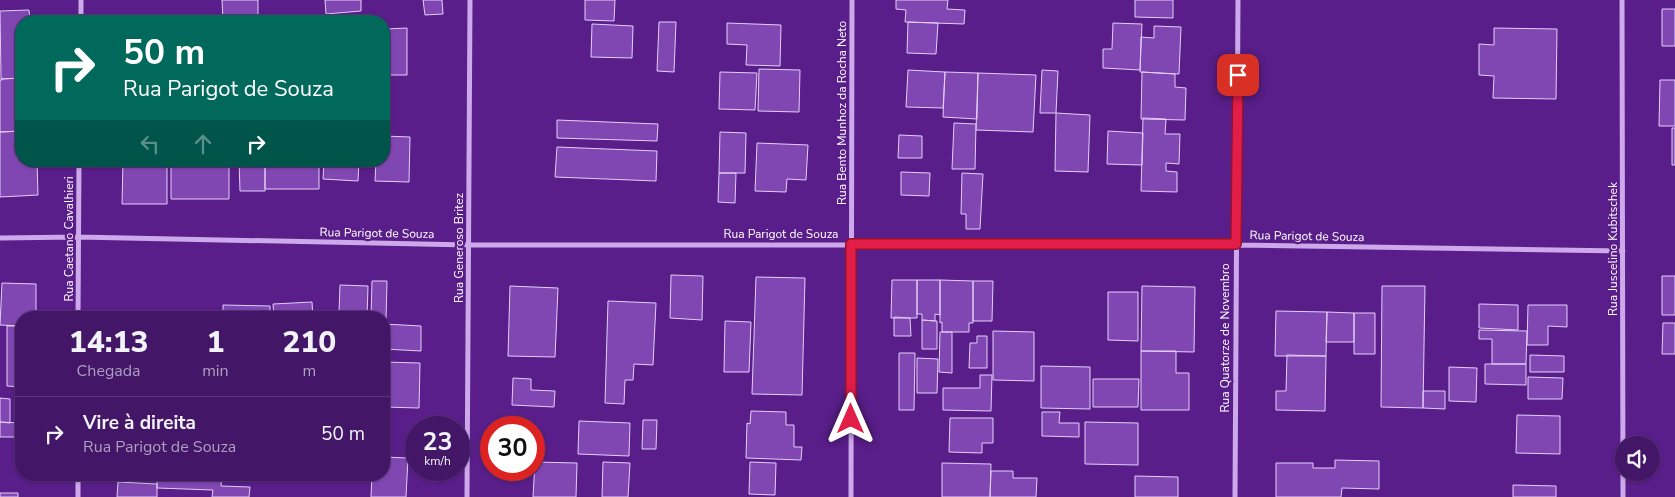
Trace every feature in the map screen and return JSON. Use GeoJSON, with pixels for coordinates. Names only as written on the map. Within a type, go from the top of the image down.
{"type":"FeatureCollection","features":[{"type":"Feature","properties":{"kind":"street"},"geometry":{"type":"LineString","coordinates":[[81,0],[81,15]]}},
{"type":"Feature","properties":{"kind":"street","name":"Rua Generoso Britez"},"geometry":{"type":"LineString","coordinates":[[467,497],[470,0]]}},
{"type":"Feature","properties":{"kind":"street","name":"Rua Bento Munhoz da Rocha Neto"},"geometry":{"type":"LineString","coordinates":[[851,497],[852,0]]}},
{"type":"Feature","properties":{"kind":"street","name":"Rua Quatorze de Novembro"},"geometry":{"type":"LineString","coordinates":[[1235,497],[1238,0]]}},
{"type":"Feature","properties":{"kind":"street","name":"Rua Juscelino Kubitschek"},"geometry":{"type":"LineString","coordinates":[[1622,0],[1622,497]]}},
{"type":"Feature","properties":{"kind":"street","name":"Rua Caetano Cavalhieri"},"geometry":{"type":"LineString","coordinates":[[78,311],[79,167]]}},
{"type":"Feature","properties":{"kind":"street","name":"Rua Parigot de Souza"},"geometry":{"type":"LineString","coordinates":[[0,238],[78,237],[469,245],[1236,244],[1623,251]]}},
{"type":"Feature","properties":{"kind":"street"},"geometry":{"type":"LineString","coordinates":[[78,481],[78,497]]}},
{"type":"Feature","properties":{"kind":"building"},"geometry":{"type":"Polygon","coordinates":[[[222,0],[258,0],[258,15],[223,15],[222,0]]]}},
{"type":"Feature","properties":{"kind":"building"},"geometry":{"type":"Polygon","coordinates":[[[325,0],[361,0],[361,11],[326,14],[325,0]]]}},
{"type":"Feature","properties":{"kind":"building"},"geometry":{"type":"Polygon","coordinates":[[[423,0],[442,0],[443,14],[425,15],[423,0]]]}},
{"type":"Feature","properties":{"kind":"building"},"geometry":{"type":"Polygon","coordinates":[[[585,0],[615,0],[614,21],[585,20],[585,0]]]}},
{"type":"Feature","properties":{"kind":"building"},"geometry":{"type":"Polygon","coordinates":[[[896,0],[948,0],[947,9],[965,10],[964,24],[905,22],[906,10],[896,9],[896,0]]]}},
{"type":"Feature","properties":{"kind":"building"},"geometry":{"type":"Polygon","coordinates":[[[1135,0],[1173,0],[1173,18],[1135,17],[1135,0]]]}},
{"type":"Feature","properties":{"kind":"building"},"geometry":{"type":"Polygon","coordinates":[[[1662,9],[1675,9],[1675,46],[1662,46],[1662,9]]]}},
{"type":"Feature","properties":{"kind":"building"},"geometry":{"type":"Polygon","coordinates":[[[29,10],[29,15],[15,15],[15,78],[1,79],[0,11],[29,10]]]}},
{"type":"Feature","properties":{"kind":"building"},"geometry":{"type":"Polygon","coordinates":[[[659,22],[676,22],[674,72],[657,71],[659,22]]]}},
{"type":"Feature","properties":{"kind":"building"},"geometry":{"type":"Polygon","coordinates":[[[908,22],[938,23],[936,54],[907,53],[908,22]]]}},
{"type":"Feature","properties":{"kind":"building"},"geometry":{"type":"Polygon","coordinates":[[[727,23],[781,25],[780,66],[746,65],[747,45],[727,44],[727,23]]]}},
{"type":"Feature","properties":{"kind":"building"},"geometry":{"type":"Polygon","coordinates":[[[1113,23],[1142,24],[1140,70],[1103,68],[1103,49],[1112,49],[1113,23]]]}},
{"type":"Feature","properties":{"kind":"building"},"geometry":{"type":"Polygon","coordinates":[[[592,24],[633,26],[632,58],[591,57],[592,24]]]}},
{"type":"Feature","properties":{"kind":"building"},"geometry":{"type":"Polygon","coordinates":[[[1154,26],[1181,27],[1179,74],[1140,72],[1141,37],[1154,38],[1154,26]]]}},
{"type":"Feature","properties":{"kind":"building"},"geometry":{"type":"Polygon","coordinates":[[[407,28],[407,75],[390,75],[390,29],[407,28]]]}},
{"type":"Feature","properties":{"kind":"building"},"geometry":{"type":"Polygon","coordinates":[[[1494,28],[1557,29],[1556,99],[1493,98],[1494,76],[1479,75],[1479,44],[1494,45],[1494,28]]]}},
{"type":"Feature","properties":{"kind":"building"},"geometry":{"type":"Polygon","coordinates":[[[759,69],[800,70],[799,112],[758,111],[759,69]]]}},
{"type":"Feature","properties":{"kind":"building"},"geometry":{"type":"Polygon","coordinates":[[[908,70],[945,72],[943,108],[906,107],[908,70]]]}},
{"type":"Feature","properties":{"kind":"building"},"geometry":{"type":"Polygon","coordinates":[[[1042,70],[1058,71],[1056,113],[1040,113],[1042,70]]]}},
{"type":"Feature","properties":{"kind":"building"},"geometry":{"type":"Polygon","coordinates":[[[720,72],[757,73],[755,110],[719,109],[720,72]]]}},
{"type":"Feature","properties":{"kind":"building"},"geometry":{"type":"Polygon","coordinates":[[[945,72],[978,73],[977,119],[943,117],[945,72]]]}},
{"type":"Feature","properties":{"kind":"building"},"geometry":{"type":"Polygon","coordinates":[[[1142,72],[1175,74],[1175,87],[1186,88],[1185,120],[1141,119],[1142,72]]]}},
{"type":"Feature","properties":{"kind":"building"},"geometry":{"type":"Polygon","coordinates":[[[978,73],[1036,75],[1033,132],[976,130],[978,73]]]}},
{"type":"Feature","properties":{"kind":"building"},"geometry":{"type":"Polygon","coordinates":[[[15,78],[15,131],[0,132],[1,79],[15,78]]]}},
{"type":"Feature","properties":{"kind":"building"},"geometry":{"type":"Polygon","coordinates":[[[1660,80],[1675,80],[1675,126],[1659,126],[1660,80]]]}},
{"type":"Feature","properties":{"kind":"building"},"geometry":{"type":"Polygon","coordinates":[[[1056,113],[1090,115],[1088,172],[1055,171],[1056,113]]]}},
{"type":"Feature","properties":{"kind":"building"},"geometry":{"type":"Polygon","coordinates":[[[1143,118],[1166,119],[1165,134],[1180,134],[1179,164],[1166,163],[1166,171],[1177,172],[1177,192],[1141,191],[1143,118]]]}},
{"type":"Feature","properties":{"kind":"building"},"geometry":{"type":"Polygon","coordinates":[[[557,120],[658,124],[657,141],[557,138],[557,120]]]}},
{"type":"Feature","properties":{"kind":"building"},"geometry":{"type":"Polygon","coordinates":[[[954,123],[976,124],[975,169],[952,169],[954,123]]]}},
{"type":"Feature","properties":{"kind":"building"},"geometry":{"type":"Polygon","coordinates":[[[1672,128],[1675,128],[1675,165],[1672,165],[1672,128]]]}},
{"type":"Feature","properties":{"kind":"building"},"geometry":{"type":"Polygon","coordinates":[[[15,131],[15,167],[37,167],[38,195],[0,197],[0,132],[15,131]]]}},
{"type":"Feature","properties":{"kind":"building"},"geometry":{"type":"Polygon","coordinates":[[[1108,131],[1143,133],[1142,165],[1107,164],[1108,131]]]}},
{"type":"Feature","properties":{"kind":"building"},"geometry":{"type":"Polygon","coordinates":[[[720,132],[746,133],[745,173],[719,173],[720,132]]]}},
{"type":"Feature","properties":{"kind":"building"},"geometry":{"type":"Polygon","coordinates":[[[899,135],[922,136],[922,158],[898,158],[899,135]]]}},
{"type":"Feature","properties":{"kind":"building"},"geometry":{"type":"Polygon","coordinates":[[[390,136],[410,137],[409,182],[375,181],[376,167],[390,167],[390,136]]]}},
{"type":"Feature","properties":{"kind":"building"},"geometry":{"type":"Polygon","coordinates":[[[757,143],[808,145],[806,180],[787,179],[786,192],[755,191],[757,143]]]}},
{"type":"Feature","properties":{"kind":"building"},"geometry":{"type":"Polygon","coordinates":[[[557,147],[657,151],[656,181],[555,177],[557,147]]]}},
{"type":"Feature","properties":{"kind":"building"},"geometry":{"type":"Polygon","coordinates":[[[123,167],[167,167],[167,204],[122,204],[123,167]]]}},
{"type":"Feature","properties":{"kind":"building"},"geometry":{"type":"Polygon","coordinates":[[[171,167],[229,167],[229,199],[171,199],[171,167]]]}},
{"type":"Feature","properties":{"kind":"building"},"geometry":{"type":"Polygon","coordinates":[[[239,167],[265,167],[265,191],[240,191],[239,167]]]}},
{"type":"Feature","properties":{"kind":"building"},"geometry":{"type":"Polygon","coordinates":[[[265,167],[319,167],[319,189],[265,189],[265,167]]]}},
{"type":"Feature","properties":{"kind":"building"},"geometry":{"type":"Polygon","coordinates":[[[324,167],[359,167],[358,181],[323,179],[324,167]]]}},
{"type":"Feature","properties":{"kind":"building"},"geometry":{"type":"Polygon","coordinates":[[[901,172],[930,173],[929,196],[901,195],[901,172]]]}},
{"type":"Feature","properties":{"kind":"building"},"geometry":{"type":"Polygon","coordinates":[[[719,173],[736,173],[735,203],[718,202],[719,173]]]}},
{"type":"Feature","properties":{"kind":"building"},"geometry":{"type":"Polygon","coordinates":[[[962,173],[983,174],[980,229],[966,229],[966,214],[961,214],[962,173]]]}},
{"type":"Feature","properties":{"kind":"building"},"geometry":{"type":"Polygon","coordinates":[[[671,275],[703,276],[702,320],[670,318],[671,275]]]}},
{"type":"Feature","properties":{"kind":"building"},"geometry":{"type":"Polygon","coordinates":[[[1662,276],[1675,276],[1675,315],[1662,315],[1662,276]]]}},
{"type":"Feature","properties":{"kind":"building"},"geometry":{"type":"Polygon","coordinates":[[[756,277],[805,278],[802,395],[752,394],[756,277]]]}},
{"type":"Feature","properties":{"kind":"building"},"geometry":{"type":"Polygon","coordinates":[[[892,280],[917,280],[917,318],[891,318],[892,280]]]}},
{"type":"Feature","properties":{"kind":"building"},"geometry":{"type":"Polygon","coordinates":[[[917,280],[940,280],[940,315],[935,314],[935,321],[922,320],[922,314],[917,314],[917,280]]]}},
{"type":"Feature","properties":{"kind":"building"},"geometry":{"type":"Polygon","coordinates":[[[940,280],[973,281],[973,323],[969,323],[969,332],[942,332],[942,322],[940,323],[940,280]]]}},
{"type":"Feature","properties":{"kind":"building"},"geometry":{"type":"Polygon","coordinates":[[[372,281],[387,281],[386,311],[371,311],[372,281]]]}},
{"type":"Feature","properties":{"kind":"building"},"geometry":{"type":"Polygon","coordinates":[[[973,281],[993,281],[992,321],[973,321],[973,281]]]}},
{"type":"Feature","properties":{"kind":"building"},"geometry":{"type":"Polygon","coordinates":[[[2,283],[36,284],[36,311],[15,311],[15,326],[0,325],[2,283]]]}},
{"type":"Feature","properties":{"kind":"building"},"geometry":{"type":"Polygon","coordinates":[[[340,285],[368,286],[367,311],[339,311],[340,285]]]}},
{"type":"Feature","properties":{"kind":"building"},"geometry":{"type":"Polygon","coordinates":[[[510,286],[558,288],[555,357],[508,356],[510,286]]]}},
{"type":"Feature","properties":{"kind":"building"},"geometry":{"type":"Polygon","coordinates":[[[1142,286],[1195,287],[1194,352],[1141,351],[1142,286]]]}},
{"type":"Feature","properties":{"kind":"building"},"geometry":{"type":"Polygon","coordinates":[[[1382,286],[1425,286],[1423,408],[1381,407],[1382,286]]]}},
{"type":"Feature","properties":{"kind":"building"},"geometry":{"type":"Polygon","coordinates":[[[1108,292],[1138,292],[1138,341],[1108,340],[1108,292]]]}},
{"type":"Feature","properties":{"kind":"building"},"geometry":{"type":"Polygon","coordinates":[[[608,301],[656,303],[653,365],[634,364],[633,380],[625,380],[624,404],[605,403],[608,301]]]}},
{"type":"Feature","properties":{"kind":"building"},"geometry":{"type":"Polygon","coordinates":[[[312,302],[313,311],[274,311],[273,304],[312,302]]]}},
{"type":"Feature","properties":{"kind":"building"},"geometry":{"type":"Polygon","coordinates":[[[1479,304],[1518,305],[1518,330],[1479,328],[1479,304]]]}},
{"type":"Feature","properties":{"kind":"building"},"geometry":{"type":"Polygon","coordinates":[[[223,305],[270,306],[270,311],[223,311],[223,305]]]}},
{"type":"Feature","properties":{"kind":"building"},"geometry":{"type":"Polygon","coordinates":[[[1528,305],[1567,305],[1567,327],[1548,326],[1548,345],[1527,345],[1528,305]]]}},
{"type":"Feature","properties":{"kind":"building"},"geometry":{"type":"Polygon","coordinates":[[[1276,311],[1327,312],[1326,356],[1275,356],[1276,311]]]}},
{"type":"Feature","properties":{"kind":"building"},"geometry":{"type":"Polygon","coordinates":[[[1327,312],[1354,313],[1354,342],[1326,342],[1327,312]]]}},
{"type":"Feature","properties":{"kind":"building"},"geometry":{"type":"Polygon","coordinates":[[[1354,313],[1375,313],[1375,354],[1354,354],[1354,313]]]}},
{"type":"Feature","properties":{"kind":"building"},"geometry":{"type":"Polygon","coordinates":[[[894,317],[910,318],[911,336],[894,336],[894,317]]]}},
{"type":"Feature","properties":{"kind":"building"},"geometry":{"type":"Polygon","coordinates":[[[922,320],[937,321],[937,349],[922,349],[922,320]]]}},
{"type":"Feature","properties":{"kind":"building"},"geometry":{"type":"Polygon","coordinates":[[[725,321],[751,322],[749,372],[724,372],[725,321]]]}},
{"type":"Feature","properties":{"kind":"building"},"geometry":{"type":"Polygon","coordinates":[[[1663,323],[1675,323],[1675,354],[1662,354],[1663,323]]]}},
{"type":"Feature","properties":{"kind":"building"},"geometry":{"type":"Polygon","coordinates":[[[390,324],[421,326],[421,351],[390,349],[390,324]]]}},
{"type":"Feature","properties":{"kind":"building"},"geometry":{"type":"Polygon","coordinates":[[[7,326],[15,326],[15,387],[7,386],[7,326]]]}},
{"type":"Feature","properties":{"kind":"building"},"geometry":{"type":"Polygon","coordinates":[[[1479,330],[1527,331],[1526,364],[1492,364],[1492,339],[1479,339],[1479,330]]]}},
{"type":"Feature","properties":{"kind":"building"},"geometry":{"type":"Polygon","coordinates":[[[993,331],[1034,332],[1034,381],[993,380],[993,331]]]}},
{"type":"Feature","properties":{"kind":"building"},"geometry":{"type":"Polygon","coordinates":[[[940,332],[952,332],[952,373],[939,372],[940,332]]]}},
{"type":"Feature","properties":{"kind":"building"},"geometry":{"type":"Polygon","coordinates":[[[977,336],[987,336],[987,368],[969,368],[970,343],[977,343],[977,336]]]}},
{"type":"Feature","properties":{"kind":"building"},"geometry":{"type":"Polygon","coordinates":[[[1141,351],[1176,351],[1176,373],[1189,373],[1189,410],[1141,410],[1141,351]]]}},
{"type":"Feature","properties":{"kind":"building"},"geometry":{"type":"Polygon","coordinates":[[[899,353],[915,353],[914,410],[899,410],[899,353]]]}},
{"type":"Feature","properties":{"kind":"building"},"geometry":{"type":"Polygon","coordinates":[[[1287,355],[1326,356],[1325,411],[1276,410],[1276,391],[1286,391],[1287,355]]]}},
{"type":"Feature","properties":{"kind":"building"},"geometry":{"type":"Polygon","coordinates":[[[1530,355],[1564,356],[1564,372],[1530,372],[1530,355]]]}},
{"type":"Feature","properties":{"kind":"building"},"geometry":{"type":"Polygon","coordinates":[[[917,358],[938,359],[937,393],[917,393],[917,358]]]}},
{"type":"Feature","properties":{"kind":"building"},"geometry":{"type":"Polygon","coordinates":[[[390,362],[420,363],[419,408],[390,407],[390,362]]]}},
{"type":"Feature","properties":{"kind":"building"},"geometry":{"type":"Polygon","coordinates":[[[1485,364],[1526,364],[1526,385],[1485,384],[1485,364]]]}},
{"type":"Feature","properties":{"kind":"building"},"geometry":{"type":"Polygon","coordinates":[[[1041,366],[1090,367],[1090,409],[1041,408],[1041,366]]]}},
{"type":"Feature","properties":{"kind":"building"},"geometry":{"type":"Polygon","coordinates":[[[1449,367],[1477,368],[1476,402],[1449,401],[1449,367]]]}},
{"type":"Feature","properties":{"kind":"building"},"geometry":{"type":"Polygon","coordinates":[[[980,375],[992,375],[991,411],[943,410],[943,388],[980,388],[980,375]]]}},
{"type":"Feature","properties":{"kind":"building"},"geometry":{"type":"Polygon","coordinates":[[[1528,377],[1563,378],[1562,399],[1528,399],[1528,377]]]}},
{"type":"Feature","properties":{"kind":"building"},"geometry":{"type":"Polygon","coordinates":[[[513,378],[531,379],[531,390],[555,391],[554,407],[512,405],[513,378]]]}},
{"type":"Feature","properties":{"kind":"building"},"geometry":{"type":"Polygon","coordinates":[[[1093,379],[1139,379],[1138,407],[1093,407],[1093,379]]]}},
{"type":"Feature","properties":{"kind":"building"},"geometry":{"type":"Polygon","coordinates":[[[1423,391],[1445,391],[1445,409],[1423,408],[1423,391]]]}},
{"type":"Feature","properties":{"kind":"building"},"geometry":{"type":"Polygon","coordinates":[[[0,398],[10,399],[10,423],[0,422],[0,398]]]}},
{"type":"Feature","properties":{"kind":"building"},"geometry":{"type":"Polygon","coordinates":[[[751,411],[786,412],[786,425],[794,425],[794,447],[802,447],[801,460],[746,458],[747,423],[750,424],[751,411]]]}},
{"type":"Feature","properties":{"kind":"building"},"geometry":{"type":"Polygon","coordinates":[[[1042,412],[1060,412],[1059,423],[1079,423],[1079,437],[1042,436],[1042,412]]]}},
{"type":"Feature","properties":{"kind":"building"},"geometry":{"type":"Polygon","coordinates":[[[1517,415],[1560,416],[1560,454],[1516,453],[1517,415]]]}},
{"type":"Feature","properties":{"kind":"building"},"geometry":{"type":"Polygon","coordinates":[[[950,418],[993,418],[993,443],[982,443],[982,453],[949,452],[950,418]]]}},
{"type":"Feature","properties":{"kind":"building"},"geometry":{"type":"Polygon","coordinates":[[[643,420],[657,420],[656,449],[642,449],[643,420]]]}},
{"type":"Feature","properties":{"kind":"building"},"geometry":{"type":"Polygon","coordinates":[[[579,421],[630,423],[629,456],[578,454],[579,421]]]}},
{"type":"Feature","properties":{"kind":"building"},"geometry":{"type":"Polygon","coordinates":[[[0,422],[15,423],[15,437],[0,437],[0,422]]]}},
{"type":"Feature","properties":{"kind":"building"},"geometry":{"type":"Polygon","coordinates":[[[1085,422],[1138,423],[1138,465],[1085,464],[1085,422]]]}},
{"type":"Feature","properties":{"kind":"building"},"geometry":{"type":"Polygon","coordinates":[[[390,457],[405,458],[406,497],[371,497],[372,481],[390,481],[390,457]]]}},
{"type":"Feature","properties":{"kind":"building"},"geometry":{"type":"Polygon","coordinates":[[[1335,460],[1379,461],[1379,489],[1342,488],[1341,497],[1276,497],[1276,463],[1313,463],[1313,468],[1335,468],[1335,460]]]}},
{"type":"Feature","properties":{"kind":"building"},"geometry":{"type":"Polygon","coordinates":[[[545,462],[577,463],[576,497],[533,497],[534,481],[545,481],[545,462]]]}},
{"type":"Feature","properties":{"kind":"building"},"geometry":{"type":"Polygon","coordinates":[[[603,462],[630,463],[628,497],[602,497],[603,462]]]}},
{"type":"Feature","properties":{"kind":"building"},"geometry":{"type":"Polygon","coordinates":[[[750,462],[776,463],[775,495],[749,494],[750,462]]]}},
{"type":"Feature","properties":{"kind":"building"},"geometry":{"type":"Polygon","coordinates":[[[942,463],[991,464],[990,497],[942,497],[942,463]]]}},
{"type":"Feature","properties":{"kind":"building"},"geometry":{"type":"Polygon","coordinates":[[[991,471],[1013,471],[1013,478],[1037,478],[1036,497],[990,497],[991,471]]]}},
{"type":"Feature","properties":{"kind":"building"},"geometry":{"type":"Polygon","coordinates":[[[1135,476],[1178,477],[1178,497],[1135,497],[1135,476]]]}},
{"type":"Feature","properties":{"kind":"building"},"geometry":{"type":"Polygon","coordinates":[[[157,481],[221,481],[221,486],[250,487],[249,497],[212,497],[213,490],[157,488],[157,481]]]}},
{"type":"Feature","properties":{"kind":"building"},"geometry":{"type":"Polygon","coordinates":[[[118,482],[157,484],[157,497],[117,497],[118,482]]]}},
{"type":"Feature","properties":{"kind":"building"},"geometry":{"type":"Polygon","coordinates":[[[1513,485],[1556,486],[1556,497],[1513,497],[1513,485]]]}},
{"type":"Feature","properties":{"kind":"building"},"geometry":{"type":"Polygon","coordinates":[[[0,493],[18,493],[18,497],[0,497],[0,493]]]}},
{"type":"Feature","properties":{"kind":"route"},"geometry":{"type":"LineString","coordinates":[[851,419],[851,244],[1236,244],[1238,75]]}}]}
